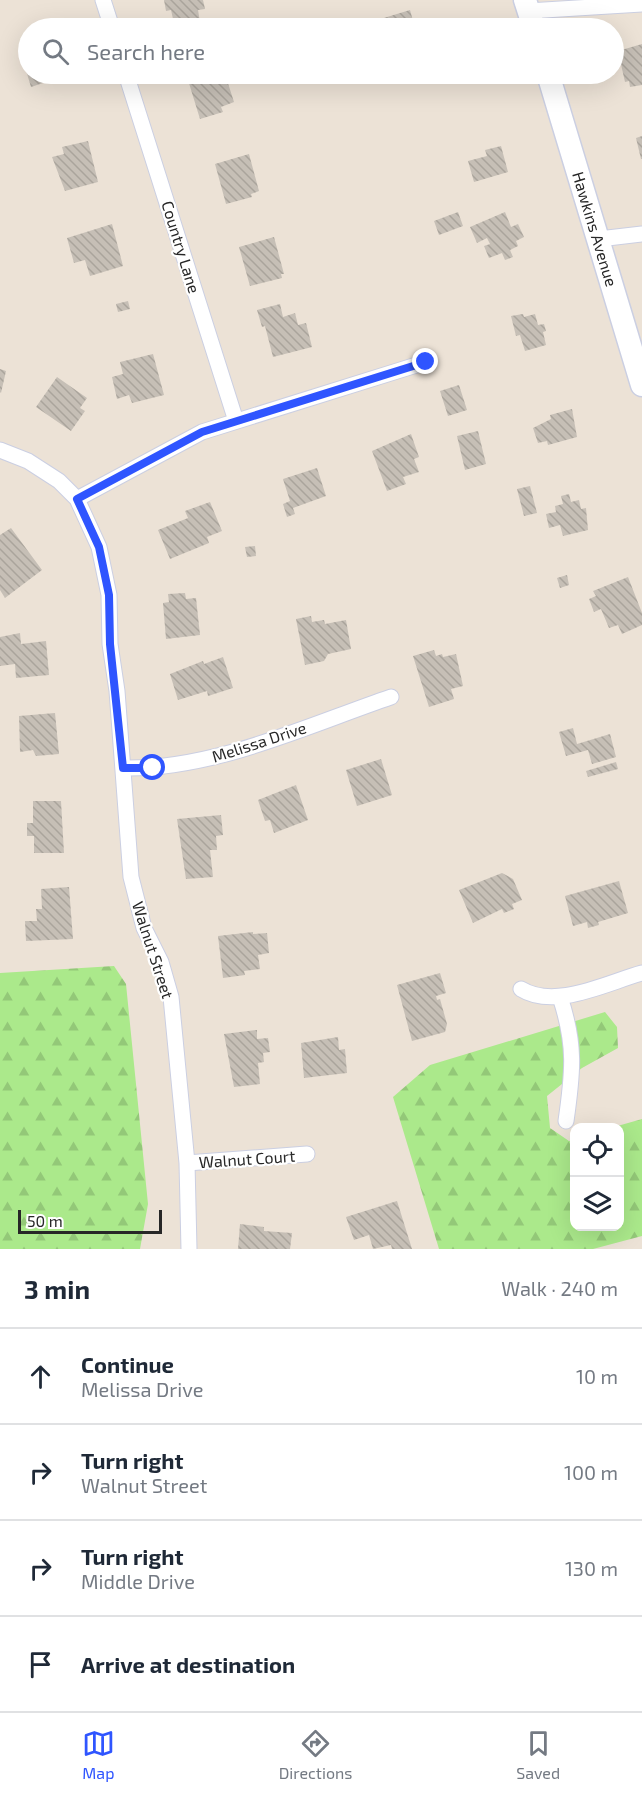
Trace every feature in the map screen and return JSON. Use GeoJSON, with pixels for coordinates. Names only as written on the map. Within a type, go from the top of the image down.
{"type":"FeatureCollection","features":[{"type":"Feature","properties":{"kind":"street"},"geometry":{"type":"LineString","coordinates":[[103,0],[109,18]]}},
{"type":"Feature","properties":{"kind":"street"},"geometry":{"type":"LineString","coordinates":[[529,13],[642,4]]}},
{"type":"Feature","properties":{"kind":"street","name":"Country Lane"},"geometry":{"type":"LineString","coordinates":[[129,84],[236,421]]}},
{"type":"Feature","properties":{"kind":"street","name":"Hawkins Avenue"},"geometry":{"type":"LineString","coordinates":[[551,84],[642,385]]}},
{"type":"Feature","properties":{"kind":"street"},"geometry":{"type":"LineString","coordinates":[[599,239],[642,234]]}},
{"type":"Feature","properties":{"kind":"street"},"geometry":{"type":"LineString","coordinates":[[77,499],[202,432],[426,362]]}},
{"type":"Feature","properties":{"kind":"street","name":"Walnut Street"},"geometry":{"type":"LineString","coordinates":[[0,450],[28,461],[59,481],[77,499],[99,547],[109,595],[110,644],[123,768],[131,877],[144,928],[161,962],[171,997],[187,1163],[189,1249]]}},
{"type":"Feature","properties":{"kind":"street","name":"Melissa Drive"},"geometry":{"type":"LineString","coordinates":[[123,768],[153,768],[215,758],[391,697]]}},
{"type":"Feature","properties":{"kind":"street"},"geometry":{"type":"LineString","coordinates":[[521,989],[534,997],[560,997],[642,973]]}},
{"type":"Feature","properties":{"kind":"street"},"geometry":{"type":"LineString","coordinates":[[560,997],[572,1038],[573,1057],[566,1121]]}},
{"type":"Feature","properties":{"kind":"street","name":"Walnut Court"},"geometry":{"type":"LineString","coordinates":[[187,1163],[307,1154]]}},
{"type":"Feature","properties":{"kind":"green space"},"geometry":{"type":"Polygon","coordinates":[[[114,966],[126,984],[148,1204],[140,1249],[0,1249],[0,973],[114,966]]]}},
{"type":"Feature","properties":{"kind":"green space"},"geometry":{"type":"Polygon","coordinates":[[[605,1012],[617,1027],[618,1048],[582,1068],[547,1096],[550,1128],[570,1141],[570,1231],[624,1231],[624,1124],[642,1119],[642,1236],[593,1249],[439,1249],[393,1097],[430,1065],[605,1012]]]}},
{"type":"Feature","properties":{"kind":"building"},"geometry":{"type":"Polygon","coordinates":[[[164,0],[203,0],[205,9],[198,10],[199,18],[173,18],[171,10],[166,11],[164,0]]]}},
{"type":"Feature","properties":{"kind":"building"},"geometry":{"type":"Polygon","coordinates":[[[410,10],[412,18],[384,18],[410,10]]]}},
{"type":"Feature","properties":{"kind":"building"},"geometry":{"type":"Polygon","coordinates":[[[642,44],[642,85],[630,87],[629,81],[625,82],[624,49],[642,44]]]}},
{"type":"Feature","properties":{"kind":"building"},"geometry":{"type":"Polygon","coordinates":[[[189,84],[228,84],[234,102],[221,107],[223,112],[200,119],[189,84]]]}},
{"type":"Feature","properties":{"kind":"building"},"geometry":{"type":"Polygon","coordinates":[[[642,136],[642,159],[641,159],[636,138],[642,136]]]}},
{"type":"Feature","properties":{"kind":"building"},"geometry":{"type":"Polygon","coordinates":[[[88,141],[98,182],[65,191],[52,157],[64,154],[62,147],[88,141]]]}},
{"type":"Feature","properties":{"kind":"building"},"geometry":{"type":"Polygon","coordinates":[[[501,146],[508,172],[474,182],[468,161],[487,156],[485,150],[501,146]]]}},
{"type":"Feature","properties":{"kind":"building"},"geometry":{"type":"Polygon","coordinates":[[[249,154],[259,191],[251,194],[252,197],[226,204],[215,164],[249,154]]]}},
{"type":"Feature","properties":{"kind":"building"},"geometry":{"type":"Polygon","coordinates":[[[458,212],[463,226],[439,235],[434,221],[458,212]]]}},
{"type":"Feature","properties":{"kind":"building"},"geometry":{"type":"Polygon","coordinates":[[[505,212],[511,227],[518,224],[524,237],[516,241],[518,246],[510,250],[513,257],[505,260],[502,253],[489,258],[484,246],[490,244],[487,238],[477,243],[470,227],[505,212]]]}},
{"type":"Feature","properties":{"kind":"building"},"geometry":{"type":"Polygon","coordinates":[[[112,224],[123,266],[90,276],[85,260],[74,263],[67,238],[112,224]]]}},
{"type":"Feature","properties":{"kind":"building"},"geometry":{"type":"Polygon","coordinates":[[[274,237],[284,274],[281,274],[282,278],[250,286],[239,247],[274,237]]]}},
{"type":"Feature","properties":{"kind":"building"},"geometry":{"type":"Polygon","coordinates":[[[128,301],[130,309],[118,312],[116,304],[128,301]]]}},
{"type":"Feature","properties":{"kind":"building"},"geometry":{"type":"Polygon","coordinates":[[[280,304],[283,317],[295,313],[298,325],[306,323],[312,347],[273,357],[265,326],[262,327],[257,310],[280,304]]]}},
{"type":"Feature","properties":{"kind":"building"},"geometry":{"type":"Polygon","coordinates":[[[523,314],[524,317],[535,314],[538,325],[544,324],[546,345],[525,351],[520,335],[516,336],[511,316],[523,314]]]}},
{"type":"Feature","properties":{"kind":"building"},"geometry":{"type":"Polygon","coordinates":[[[153,354],[164,395],[132,403],[129,395],[117,399],[112,377],[123,374],[120,362],[153,354]]]}},
{"type":"Feature","properties":{"kind":"building"},"geometry":{"type":"Polygon","coordinates":[[[0,369],[6,371],[1,393],[0,392],[0,369]]]}},
{"type":"Feature","properties":{"kind":"building"},"geometry":{"type":"Polygon","coordinates":[[[57,377],[87,398],[80,408],[85,411],[71,431],[36,407],[57,377]]]}},
{"type":"Feature","properties":{"kind":"building"},"geometry":{"type":"Polygon","coordinates":[[[459,385],[467,410],[448,416],[440,391],[459,385]]]}},
{"type":"Feature","properties":{"kind":"building"},"geometry":{"type":"Polygon","coordinates":[[[572,409],[577,437],[548,445],[547,441],[538,443],[533,428],[551,419],[550,415],[572,409]]]}},
{"type":"Feature","properties":{"kind":"building"},"geometry":{"type":"Polygon","coordinates":[[[478,431],[486,464],[465,470],[457,436],[478,431]]]}},
{"type":"Feature","properties":{"kind":"building"},"geometry":{"type":"Polygon","coordinates":[[[411,434],[419,457],[414,459],[419,472],[403,477],[406,484],[387,491],[372,451],[411,434]]]}},
{"type":"Feature","properties":{"kind":"building"},"geometry":{"type":"Polygon","coordinates":[[[317,468],[326,496],[293,508],[295,514],[287,517],[283,504],[290,501],[283,479],[317,468]]]}},
{"type":"Feature","properties":{"kind":"building"},"geometry":{"type":"Polygon","coordinates":[[[530,486],[537,513],[524,516],[517,489],[530,486]]]}},
{"type":"Feature","properties":{"kind":"building"},"geometry":{"type":"Polygon","coordinates":[[[569,494],[571,502],[579,500],[581,509],[586,508],[588,530],[563,536],[560,525],[549,528],[546,514],[556,512],[555,506],[563,504],[561,496],[569,494]]]}},
{"type":"Feature","properties":{"kind":"building"},"geometry":{"type":"Polygon","coordinates":[[[210,502],[222,531],[207,537],[209,543],[170,559],[158,530],[188,518],[185,511],[210,502]]]}},
{"type":"Feature","properties":{"kind":"building"},"geometry":{"type":"Polygon","coordinates":[[[11,528],[42,570],[5,598],[0,590],[0,535],[11,528]]]}},
{"type":"Feature","properties":{"kind":"building"},"geometry":{"type":"Polygon","coordinates":[[[255,546],[256,556],[247,557],[245,547],[255,546]]]}},
{"type":"Feature","properties":{"kind":"building"},"geometry":{"type":"Polygon","coordinates":[[[567,575],[569,585],[560,588],[557,578],[567,575]]]}},
{"type":"Feature","properties":{"kind":"building"},"geometry":{"type":"Polygon","coordinates":[[[628,577],[642,613],[642,625],[622,634],[618,625],[609,628],[601,609],[594,612],[589,599],[596,596],[593,591],[628,577]]]}},
{"type":"Feature","properties":{"kind":"building"},"geometry":{"type":"Polygon","coordinates":[[[185,593],[186,599],[196,598],[200,635],[166,639],[163,603],[169,602],[168,594],[185,593]]]}},
{"type":"Feature","properties":{"kind":"building"},"geometry":{"type":"Polygon","coordinates":[[[311,616],[312,622],[324,620],[325,624],[346,620],[351,649],[328,654],[324,661],[305,665],[296,619],[311,616]]]}},
{"type":"Feature","properties":{"kind":"building"},"geometry":{"type":"Polygon","coordinates":[[[20,633],[21,644],[46,641],[49,675],[16,678],[15,664],[0,666],[0,637],[20,633]]]}},
{"type":"Feature","properties":{"kind":"building"},"geometry":{"type":"Polygon","coordinates":[[[434,650],[436,656],[456,654],[463,686],[451,689],[454,699],[429,707],[413,656],[434,650]]]}},
{"type":"Feature","properties":{"kind":"building"},"geometry":{"type":"Polygon","coordinates":[[[223,657],[233,688],[208,696],[207,691],[178,700],[170,674],[203,661],[204,664],[223,657]]]}},
{"type":"Feature","properties":{"kind":"building"},"geometry":{"type":"Polygon","coordinates":[[[55,713],[59,754],[36,756],[33,750],[20,752],[19,716],[55,713]]]}},
{"type":"Feature","properties":{"kind":"building"},"geometry":{"type":"Polygon","coordinates":[[[573,728],[577,744],[610,734],[616,757],[592,764],[588,750],[566,756],[559,732],[573,728]]]}},
{"type":"Feature","properties":{"kind":"building"},"geometry":{"type":"Polygon","coordinates":[[[381,759],[392,795],[357,806],[346,770],[381,759]]]}},
{"type":"Feature","properties":{"kind":"building"},"geometry":{"type":"Polygon","coordinates":[[[616,762],[618,769],[588,777],[586,771],[616,762]]]}},
{"type":"Feature","properties":{"kind":"building"},"geometry":{"type":"Polygon","coordinates":[[[296,785],[308,820],[274,833],[270,820],[265,821],[258,800],[296,785]]]}},
{"type":"Feature","properties":{"kind":"building"},"geometry":{"type":"Polygon","coordinates":[[[33,801],[61,801],[64,853],[34,853],[34,836],[27,836],[27,823],[33,823],[33,801]]]}},
{"type":"Feature","properties":{"kind":"building"},"geometry":{"type":"Polygon","coordinates":[[[221,815],[223,835],[216,836],[217,850],[210,850],[213,877],[186,879],[177,819],[221,815]]]}},
{"type":"Feature","properties":{"kind":"building"},"geometry":{"type":"Polygon","coordinates":[[[502,873],[513,879],[522,900],[512,904],[514,909],[504,913],[502,909],[473,923],[459,890],[502,873]]]}},
{"type":"Feature","properties":{"kind":"building"},"geometry":{"type":"Polygon","coordinates":[[[619,881],[628,913],[598,922],[599,925],[588,928],[587,922],[573,926],[565,896],[619,881]]]}},
{"type":"Feature","properties":{"kind":"building"},"geometry":{"type":"Polygon","coordinates":[[[69,887],[73,939],[26,941],[25,921],[37,921],[36,909],[42,909],[41,889],[69,887]]]}},
{"type":"Feature","properties":{"kind":"building"},"geometry":{"type":"Polygon","coordinates":[[[253,932],[253,934],[267,933],[269,953],[258,955],[260,969],[244,971],[245,975],[223,978],[218,936],[253,932]]]}},
{"type":"Feature","properties":{"kind":"building"},"geometry":{"type":"Polygon","coordinates":[[[440,973],[446,993],[436,996],[437,1000],[440,999],[447,1024],[445,1032],[412,1041],[397,985],[440,973]]]}},
{"type":"Feature","properties":{"kind":"building"},"geometry":{"type":"Polygon","coordinates":[[[257,1030],[257,1039],[268,1038],[270,1052],[263,1053],[264,1062],[258,1063],[260,1084],[234,1087],[224,1034],[257,1030]]]}},
{"type":"Feature","properties":{"kind":"building"},"geometry":{"type":"Polygon","coordinates":[[[338,1037],[339,1050],[345,1049],[347,1073],[304,1078],[301,1043],[338,1037]]]}},
{"type":"Feature","properties":{"kind":"building"},"geometry":{"type":"Polygon","coordinates":[[[397,1201],[412,1249],[392,1249],[391,1245],[373,1249],[369,1235],[354,1240],[346,1217],[397,1201]]]}},
{"type":"Feature","properties":{"kind":"building"},"geometry":{"type":"Polygon","coordinates":[[[240,1224],[264,1227],[264,1231],[292,1233],[290,1249],[238,1249],[240,1224]]]}},
{"type":"Feature","properties":{"kind":"route"},"geometry":{"type":"LineString","coordinates":[[153,768],[123,768],[117,691],[110,644],[109,595],[99,547],[77,499],[202,432],[426,362]]}}]}
